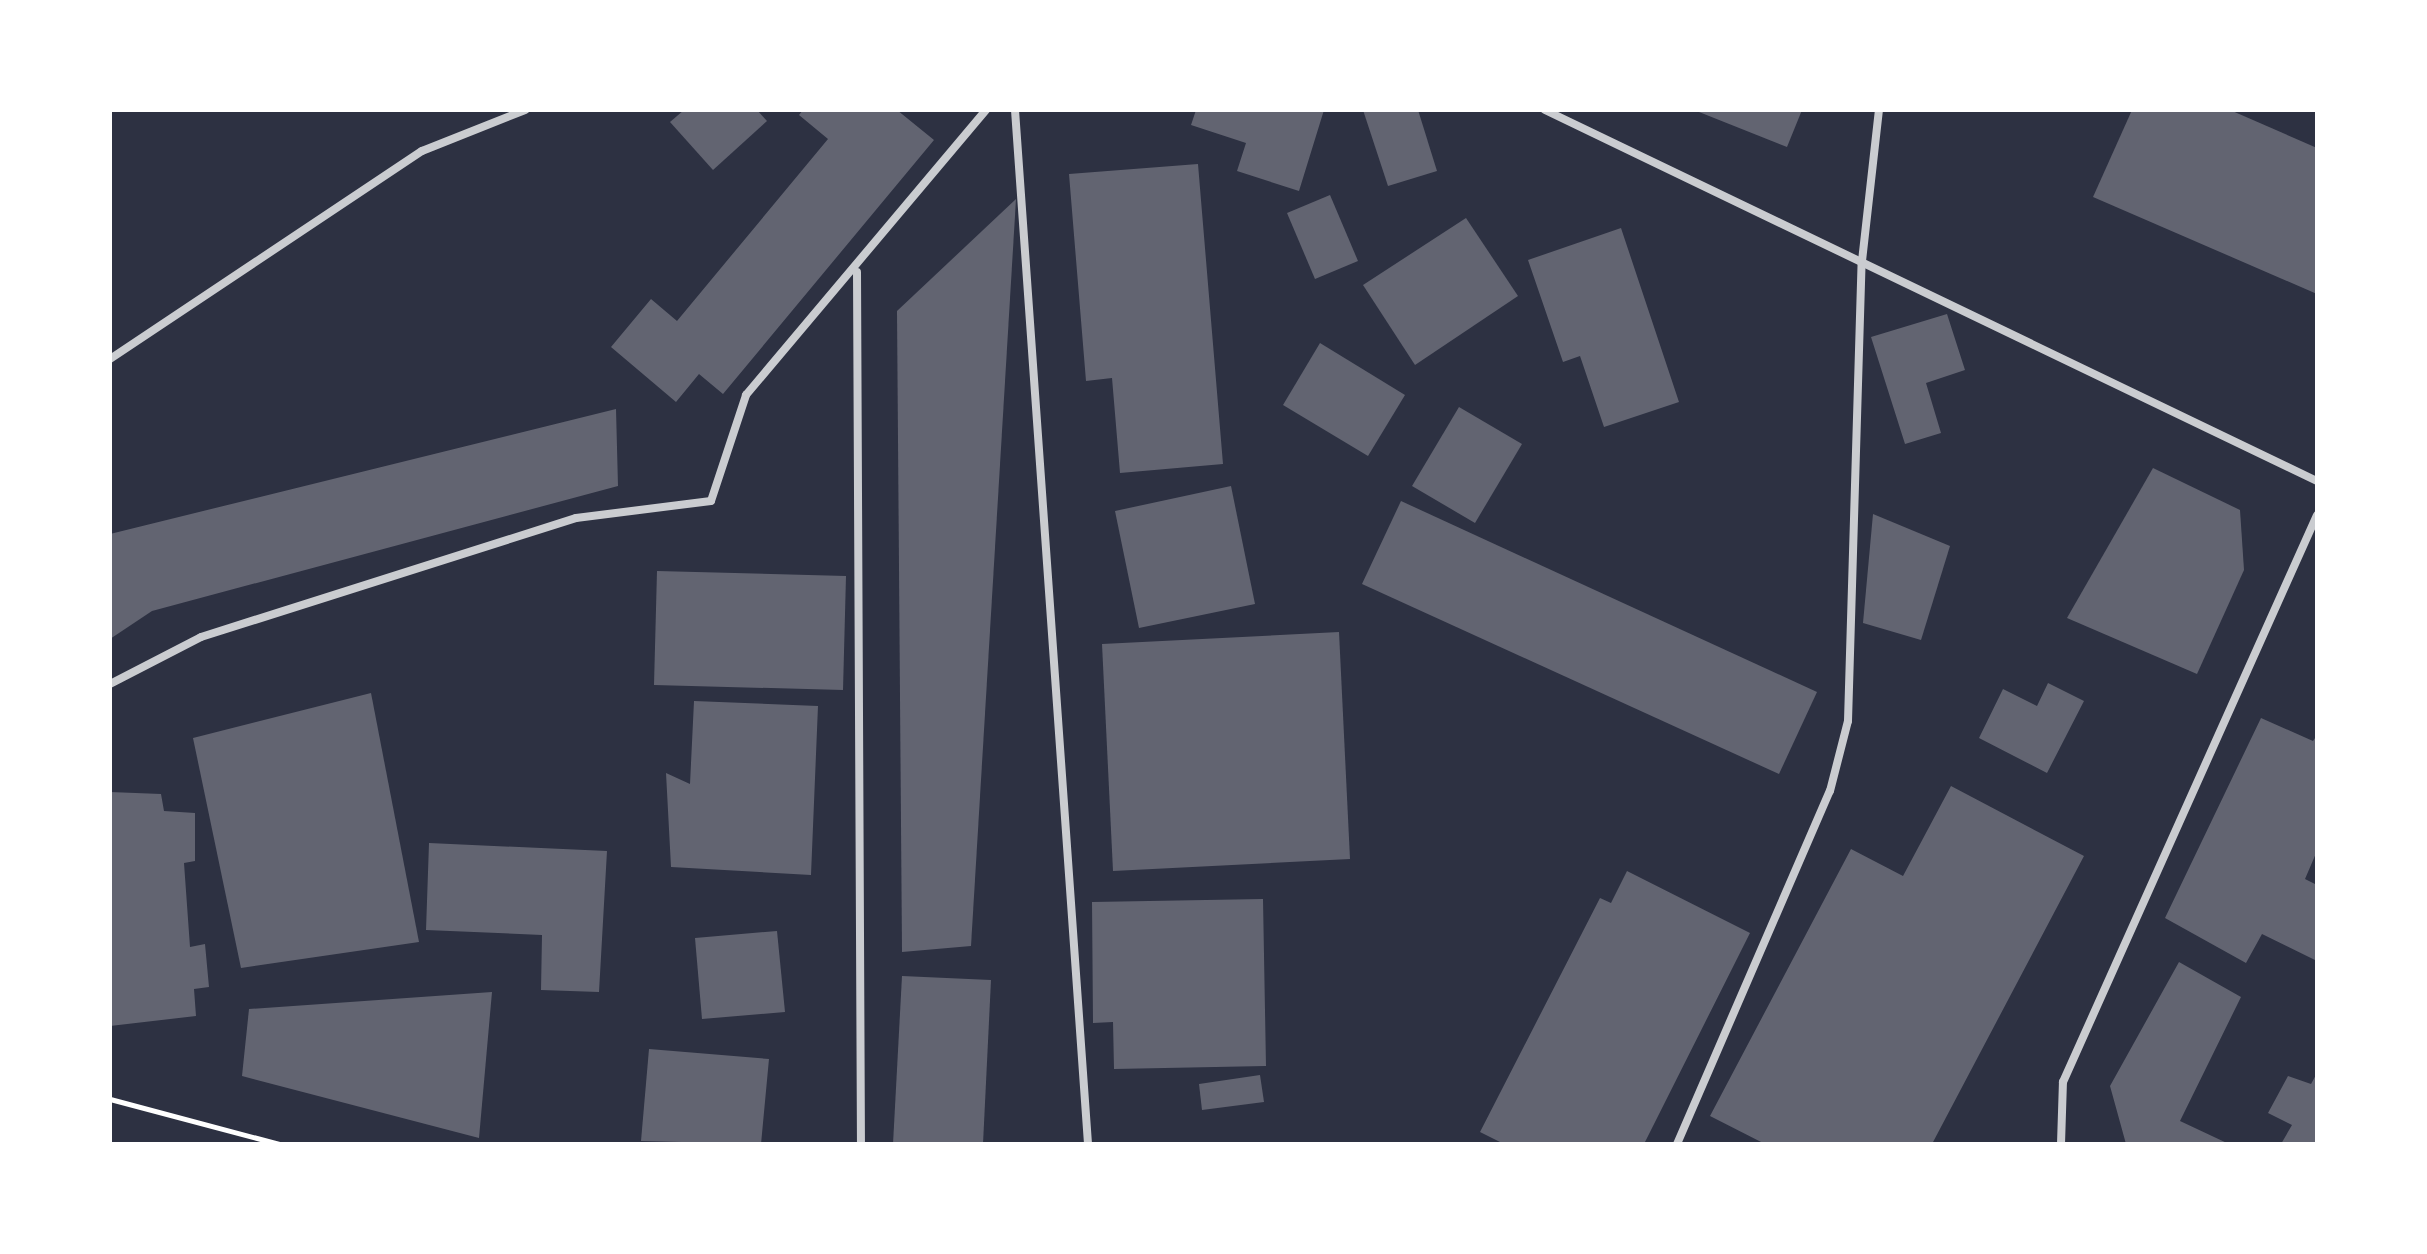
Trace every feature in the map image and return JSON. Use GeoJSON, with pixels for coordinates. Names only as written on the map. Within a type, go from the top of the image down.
{"type":"FeatureCollection","features":[{"type":"Feature","properties":{"kind":"street"},"geometry":{"type":"LineString","coordinates":[[110,359],[422,151],[525,110]]}},
{"type":"Feature","properties":{"kind":"street"},"geometry":{"type":"LineString","coordinates":[[110,684],[201,637],[576,518],[711,501],[746,395],[857,271],[986,110]]}},
{"type":"Feature","properties":{"kind":"street"},"geometry":{"type":"LineString","coordinates":[[1015,110],[1088,1144]]}},
{"type":"Feature","properties":{"kind":"street"},"geometry":{"type":"LineString","coordinates":[[1545,110],[2317,481]]}},
{"type":"Feature","properties":{"kind":"street"},"geometry":{"type":"LineString","coordinates":[[1677,1144],[1830,791],[1848,721],[1862,261],[1879,110]]}},
{"type":"Feature","properties":{"kind":"street"},"geometry":{"type":"LineString","coordinates":[[857,271],[861,1144]]}},
{"type":"Feature","properties":{"kind":"street"},"geometry":{"type":"LineString","coordinates":[[2061,1144],[2063,1082],[2317,515]]}},
{"type":"Feature","properties":{"kind":"path"},"geometry":{"type":"LineString","coordinates":[[110,1099],[279,1144]]}},
{"type":"Feature","properties":{"kind":"building"},"geometry":{"type":"Polygon","coordinates":[[[684,110],[757,110],[767,121],[713,170],[670,122],[684,110]]]}},
{"type":"Feature","properties":{"kind":"building"},"geometry":{"type":"Polygon","coordinates":[[[803,110],[897,110],[934,140],[723,394],[699,374],[676,402],[611,347],[651,299],[677,321],[828,139],[799,115],[803,110]]]}},
{"type":"Feature","properties":{"kind":"building"},"geometry":{"type":"Polygon","coordinates":[[[1196,110],[1324,110],[1299,191],[1237,171],[1246,143],[1191,125],[1196,110]]]}},
{"type":"Feature","properties":{"kind":"building"},"geometry":{"type":"Polygon","coordinates":[[[1363,110],[1418,110],[1437,171],[1388,186],[1363,110]]]}},
{"type":"Feature","properties":{"kind":"building"},"geometry":{"type":"Polygon","coordinates":[[[1694,110],[1802,110],[1787,147],[1694,110]]]}},
{"type":"Feature","properties":{"kind":"building"},"geometry":{"type":"Polygon","coordinates":[[[2132,110],[2230,110],[2317,148],[2317,294],[2093,197],[2132,110]]]}},
{"type":"Feature","properties":{"kind":"building"},"geometry":{"type":"Polygon","coordinates":[[[1198,164],[1223,464],[1120,473],[1112,378],[1086,381],[1069,174],[1198,164]]]}},
{"type":"Feature","properties":{"kind":"building"},"geometry":{"type":"Polygon","coordinates":[[[1330,195],[1358,261],[1315,279],[1287,213],[1330,195]]]}},
{"type":"Feature","properties":{"kind":"building"},"geometry":{"type":"Polygon","coordinates":[[[1016,199],[971,946],[902,952],[897,311],[1016,199]]]}},
{"type":"Feature","properties":{"kind":"building"},"geometry":{"type":"Polygon","coordinates":[[[1466,218],[1518,296],[1415,365],[1363,285],[1466,218]]]}},
{"type":"Feature","properties":{"kind":"building"},"geometry":{"type":"Polygon","coordinates":[[[1621,228],[1679,402],[1604,427],[1580,356],[1563,362],[1528,260],[1621,228]]]}},
{"type":"Feature","properties":{"kind":"building"},"geometry":{"type":"Polygon","coordinates":[[[1947,314],[1965,370],[1926,383],[1941,433],[1905,444],[1871,337],[1947,314]]]}},
{"type":"Feature","properties":{"kind":"building"},"geometry":{"type":"Polygon","coordinates":[[[1320,343],[1405,395],[1368,456],[1283,405],[1320,343]]]}},
{"type":"Feature","properties":{"kind":"building"},"geometry":{"type":"Polygon","coordinates":[[[1459,407],[1522,444],[1475,523],[1412,486],[1459,407]]]}},
{"type":"Feature","properties":{"kind":"building"},"geometry":{"type":"Polygon","coordinates":[[[616,409],[618,486],[152,611],[110,639],[110,534],[616,409]]]}},
{"type":"Feature","properties":{"kind":"building"},"geometry":{"type":"Polygon","coordinates":[[[2153,468],[2240,510],[2244,570],[2197,674],[2067,618],[2153,468]]]}},
{"type":"Feature","properties":{"kind":"building"},"geometry":{"type":"Polygon","coordinates":[[[1231,486],[1255,604],[1139,628],[1115,511],[1231,486]]]}},
{"type":"Feature","properties":{"kind":"building"},"geometry":{"type":"Polygon","coordinates":[[[1401,501],[1817,692],[1779,774],[1362,584],[1401,501]]]}},
{"type":"Feature","properties":{"kind":"building"},"geometry":{"type":"Polygon","coordinates":[[[1873,514],[1950,546],[1921,640],[1863,623],[1873,514]]]}},
{"type":"Feature","properties":{"kind":"building"},"geometry":{"type":"Polygon","coordinates":[[[657,571],[846,576],[843,690],[654,685],[657,571]]]}},
{"type":"Feature","properties":{"kind":"building"},"geometry":{"type":"Polygon","coordinates":[[[1339,632],[1350,859],[1113,871],[1102,644],[1339,632]]]}},
{"type":"Feature","properties":{"kind":"building"},"geometry":{"type":"Polygon","coordinates":[[[2048,683],[2084,701],[2047,773],[1979,738],[2003,689],[2037,706],[2048,683]]]}},
{"type":"Feature","properties":{"kind":"building"},"geometry":{"type":"Polygon","coordinates":[[[371,693],[419,942],[241,968],[193,738],[371,693]]]}},
{"type":"Feature","properties":{"kind":"building"},"geometry":{"type":"Polygon","coordinates":[[[694,701],[818,706],[811,875],[671,867],[666,773],[690,784],[694,701]]]}},
{"type":"Feature","properties":{"kind":"building"},"geometry":{"type":"Polygon","coordinates":[[[2261,718],[2313,741],[2317,735],[2317,851],[2305,879],[2317,885],[2317,961],[2262,934],[2246,963],[2165,918],[2261,718]]]}},
{"type":"Feature","properties":{"kind":"building"},"geometry":{"type":"Polygon","coordinates":[[[1951,786],[2084,856],[1932,1144],[1765,1144],[1710,1116],[1851,849],[1903,876],[1951,786]]]}},
{"type":"Feature","properties":{"kind":"building"},"geometry":{"type":"Polygon","coordinates":[[[110,792],[161,794],[164,811],[195,813],[195,861],[184,863],[190,947],[205,944],[209,987],[194,989],[196,1016],[110,1026],[110,792]]]}},
{"type":"Feature","properties":{"kind":"building"},"geometry":{"type":"Polygon","coordinates":[[[429,843],[607,851],[599,992],[541,990],[542,935],[426,930],[429,843]]]}},
{"type":"Feature","properties":{"kind":"building"},"geometry":{"type":"Polygon","coordinates":[[[1627,871],[1750,933],[1644,1144],[1504,1144],[1480,1132],[1600,898],[1611,903],[1627,871]]]}},
{"type":"Feature","properties":{"kind":"building"},"geometry":{"type":"Polygon","coordinates":[[[1263,899],[1266,1066],[1114,1069],[1113,1022],[1093,1023],[1092,902],[1263,899]]]}},
{"type":"Feature","properties":{"kind":"building"},"geometry":{"type":"Polygon","coordinates":[[[777,931],[785,1012],[702,1019],[695,938],[777,931]]]}},
{"type":"Feature","properties":{"kind":"building"},"geometry":{"type":"Polygon","coordinates":[[[2179,962],[2241,997],[2180,1121],[2229,1144],[2126,1144],[2110,1086],[2179,962]]]}},
{"type":"Feature","properties":{"kind":"building"},"geometry":{"type":"Polygon","coordinates":[[[902,976],[991,980],[983,1144],[893,1144],[902,976]]]}},
{"type":"Feature","properties":{"kind":"building"},"geometry":{"type":"Polygon","coordinates":[[[492,992],[479,1138],[242,1076],[249,1009],[492,992]]]}},
{"type":"Feature","properties":{"kind":"building"},"geometry":{"type":"Polygon","coordinates":[[[649,1049],[769,1059],[761,1144],[641,1141],[649,1049]]]}},
{"type":"Feature","properties":{"kind":"building"},"geometry":{"type":"Polygon","coordinates":[[[2317,1073],[2317,1144],[2281,1144],[2292,1125],[2268,1113],[2288,1076],[2311,1084],[2317,1073]]]}},
{"type":"Feature","properties":{"kind":"building"},"geometry":{"type":"Polygon","coordinates":[[[1260,1075],[1264,1102],[1202,1110],[1199,1084],[1260,1075]]]}}]}
